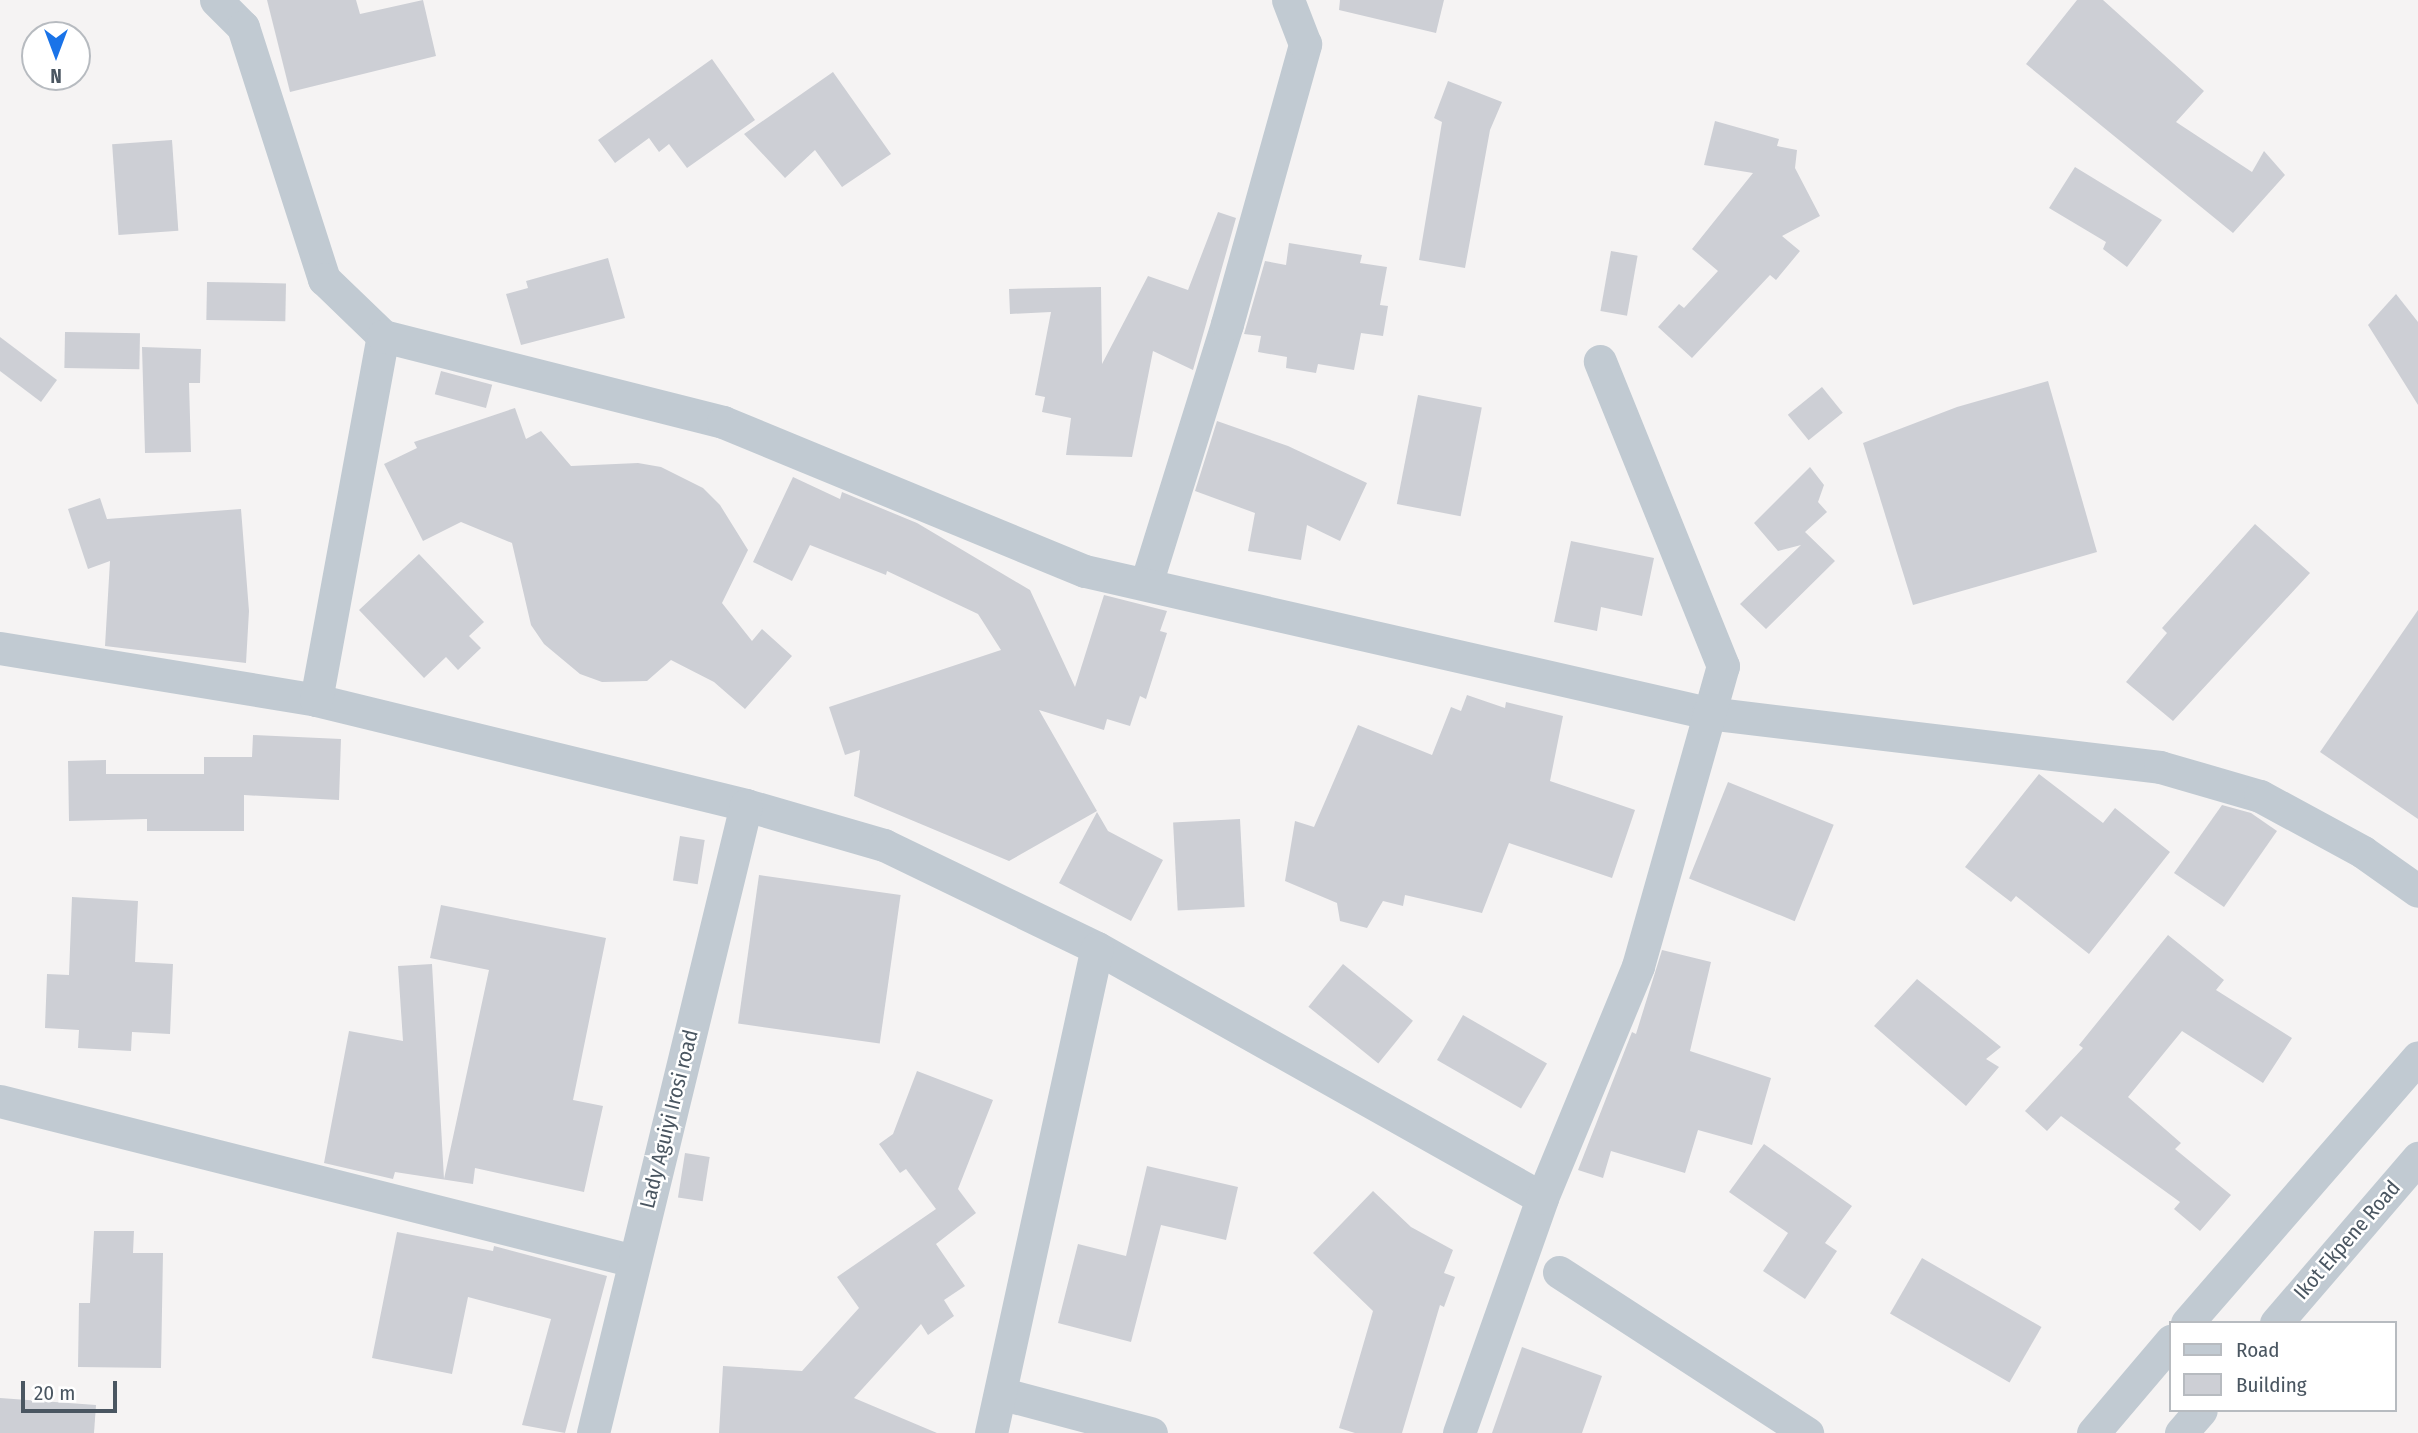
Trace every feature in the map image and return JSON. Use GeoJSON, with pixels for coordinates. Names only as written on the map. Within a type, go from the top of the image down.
{"type":"FeatureCollection","features":[{"type":"Feature","properties":{"kind":"street"},"geometry":{"type":"LineString","coordinates":[[216,0],[243,27],[324,279],[383,336],[723,422],[1086,570],[1708,712],[2160,767],[2260,796],[2363,852],[2418,891]]}},
{"type":"Feature","properties":{"kind":"street"},"geometry":{"type":"LineString","coordinates":[[1146,584],[1227,324],[1305,44],[1288,0]]}},
{"type":"Feature","properties":{"kind":"street"},"geometry":{"type":"LineString","coordinates":[[316,700],[383,336]]}},
{"type":"Feature","properties":{"kind":"street"},"geometry":{"type":"LineString","coordinates":[[1459,1433],[1542,1198],[1639,967],[1723,666],[1600,361]]}},
{"type":"Feature","properties":{"kind":"street"},"geometry":{"type":"LineString","coordinates":[[0,648],[316,700],[746,805],[884,845],[1097,948],[1542,1198]]}},
{"type":"Feature","properties":{"kind":"street","name":"Lady Aguiyi Irosi road"},"geometry":{"type":"LineString","coordinates":[[593,1433],[746,805]]}},
{"type":"Feature","properties":{"kind":"street"},"geometry":{"type":"LineString","coordinates":[[991,1433],[1003,1394],[1097,948]]}},
{"type":"Feature","properties":{"kind":"street"},"geometry":{"type":"LineString","coordinates":[[2189,1321],[2418,1057]]}},
{"type":"Feature","properties":{"kind":"street"},"geometry":{"type":"LineString","coordinates":[[0,1101],[635,1261]]}},
{"type":"Feature","properties":{"kind":"street","name":"Ikot Ekpene Road"},"geometry":{"type":"LineString","coordinates":[[2278,1321],[2418,1158]]}},
{"type":"Feature","properties":{"kind":"street"},"geometry":{"type":"LineString","coordinates":[[1559,1272],[1807,1433]]}},
{"type":"Feature","properties":{"kind":"street"},"geometry":{"type":"LineString","coordinates":[[2093,1433],[2170,1342]]}},
{"type":"Feature","properties":{"kind":"street"},"geometry":{"type":"LineString","coordinates":[[1003,1394],[1152,1433]]}},
{"type":"Feature","properties":{"kind":"street"},"geometry":{"type":"LineString","coordinates":[[2181,1433],[2198,1412]]}},
{"type":"Feature","properties":{"kind":"building"},"geometry":{"type":"Polygon","coordinates":[[[267,0],[356,0],[360,14],[423,0],[436,56],[290,92],[267,0]]]}},
{"type":"Feature","properties":{"kind":"building"},"geometry":{"type":"Polygon","coordinates":[[[1340,0],[1444,0],[1436,33],[1339,10],[1340,0]]]}},
{"type":"Feature","properties":{"kind":"building"},"geometry":{"type":"Polygon","coordinates":[[[2077,0],[2103,0],[2204,91],[2176,122],[2252,172],[2264,151],[2285,175],[2233,233],[2026,64],[2077,0]]]}},
{"type":"Feature","properties":{"kind":"building"},"geometry":{"type":"Polygon","coordinates":[[[712,59],[755,120],[687,168],[669,144],[659,152],[649,138],[615,163],[598,140],[712,59]]]}},
{"type":"Feature","properties":{"kind":"building"},"geometry":{"type":"Polygon","coordinates":[[[833,72],[891,154],[842,187],[815,150],[785,178],[744,134],[833,72]]]}},
{"type":"Feature","properties":{"kind":"building"},"geometry":{"type":"Polygon","coordinates":[[[1448,81],[1502,102],[1490,130],[1465,268],[1419,260],[1442,122],[1434,118],[1448,81]]]}},
{"type":"Feature","properties":{"kind":"building"},"geometry":{"type":"Polygon","coordinates":[[[1715,121],[1779,139],[1777,146],[1797,150],[1795,168],[1820,216],[1782,236],[1800,251],[1776,280],[1770,275],[1692,358],[1658,327],[1679,304],[1684,308],[1718,271],[1692,249],[1753,173],[1704,165],[1715,121]]]}},
{"type":"Feature","properties":{"kind":"building"},"geometry":{"type":"Polygon","coordinates":[[[172,140],[178,231],[118,235],[112,144],[172,140]]]}},
{"type":"Feature","properties":{"kind":"building"},"geometry":{"type":"Polygon","coordinates":[[[2075,167],[2162,220],[2127,267],[2103,249],[2106,242],[2049,208],[2075,167]]]}},
{"type":"Feature","properties":{"kind":"building"},"geometry":{"type":"Polygon","coordinates":[[[1218,212],[1236,218],[1193,370],[1153,351],[1132,457],[1066,455],[1071,418],[1042,412],[1045,397],[1035,395],[1051,312],[1010,314],[1009,289],[1101,287],[1102,364],[1148,276],[1188,290],[1218,212]]]}},
{"type":"Feature","properties":{"kind":"building"},"geometry":{"type":"Polygon","coordinates":[[[1289,243],[1362,255],[1360,263],[1387,267],[1380,305],[1388,306],[1383,336],[1361,333],[1354,370],[1318,364],[1316,373],[1286,368],[1287,357],[1258,352],[1261,336],[1244,334],[1265,261],[1286,265],[1289,243]]]}},
{"type":"Feature","properties":{"kind":"building"},"geometry":{"type":"Polygon","coordinates":[[[1611,251],[1638,256],[1627,316],[1600,311],[1611,251]]]}},
{"type":"Feature","properties":{"kind":"building"},"geometry":{"type":"Polygon","coordinates":[[[608,258],[625,318],[521,345],[506,294],[528,288],[526,281],[608,258]]]}},
{"type":"Feature","properties":{"kind":"building"},"geometry":{"type":"Polygon","coordinates":[[[207,282],[286,283],[285,321],[206,320],[207,282]]]}},
{"type":"Feature","properties":{"kind":"building"},"geometry":{"type":"Polygon","coordinates":[[[2396,294],[2418,322],[2418,405],[2368,325],[2396,294]]]}},
{"type":"Feature","properties":{"kind":"building"},"geometry":{"type":"Polygon","coordinates":[[[65,332],[140,333],[139,369],[64,368],[65,332]]]}},
{"type":"Feature","properties":{"kind":"building"},"geometry":{"type":"Polygon","coordinates":[[[0,337],[57,380],[41,402],[0,371],[0,337]]]}},
{"type":"Feature","properties":{"kind":"building"},"geometry":{"type":"Polygon","coordinates":[[[142,347],[201,349],[200,383],[189,383],[191,452],[145,453],[142,347]]]}},
{"type":"Feature","properties":{"kind":"building"},"geometry":{"type":"Polygon","coordinates":[[[441,371],[492,385],[486,408],[435,394],[441,371]]]}},
{"type":"Feature","properties":{"kind":"building"},"geometry":{"type":"Polygon","coordinates":[[[2048,381],[2097,552],[1913,605],[1863,443],[1957,407],[2048,381]]]}},
{"type":"Feature","properties":{"kind":"building"},"geometry":{"type":"Polygon","coordinates":[[[1822,387],[1843,413],[1809,440],[1788,415],[1822,387]]]}},
{"type":"Feature","properties":{"kind":"building"},"geometry":{"type":"Polygon","coordinates":[[[1418,395],[1482,407],[1461,516],[1397,504],[1418,395]]]}},
{"type":"Feature","properties":{"kind":"building"},"geometry":{"type":"Polygon","coordinates":[[[515,408],[526,439],[541,431],[571,466],[638,463],[661,467],[703,488],[720,505],[748,550],[722,603],[752,641],[762,629],[792,656],[745,709],[714,682],[671,660],[647,681],[602,682],[580,674],[544,644],[531,625],[512,543],[461,522],[423,541],[384,464],[417,448],[414,442],[515,408]]]}},
{"type":"Feature","properties":{"kind":"building"},"geometry":{"type":"Polygon","coordinates":[[[1217,421],[1288,446],[1367,483],[1340,541],[1307,525],[1301,560],[1248,551],[1255,513],[1195,491],[1217,421]]]}},
{"type":"Feature","properties":{"kind":"building"},"geometry":{"type":"Polygon","coordinates":[[[1810,467],[1824,485],[1818,502],[1827,512],[1805,532],[1835,561],[1766,629],[1740,604],[1801,545],[1778,551],[1754,523],[1810,467]]]}},
{"type":"Feature","properties":{"kind":"building"},"geometry":{"type":"Polygon","coordinates":[[[793,477],[840,499],[842,492],[917,523],[1030,590],[1075,687],[1104,595],[1167,611],[1160,631],[1167,633],[1146,699],[1140,696],[1130,726],[1107,719],[1104,730],[1039,710],[1097,811],[1009,861],[854,796],[860,750],[845,755],[829,707],[1001,650],[978,614],[887,571],[886,575],[810,545],[792,581],[753,562],[793,477]]]}},
{"type":"Feature","properties":{"kind":"building"},"geometry":{"type":"Polygon","coordinates":[[[100,498],[107,519],[241,509],[249,611],[246,663],[105,646],[110,561],[88,569],[68,509],[100,498]]]}},
{"type":"Feature","properties":{"kind":"building"},"geometry":{"type":"Polygon","coordinates":[[[2255,524],[2310,573],[2173,721],[2126,682],[2167,633],[2162,628],[2255,524]]]}},
{"type":"Feature","properties":{"kind":"building"},"geometry":{"type":"Polygon","coordinates":[[[1571,541],[1654,558],[1642,616],[1601,607],[1597,631],[1554,622],[1571,541]]]}},
{"type":"Feature","properties":{"kind":"building"},"geometry":{"type":"Polygon","coordinates":[[[419,554],[484,622],[469,636],[481,648],[458,670],[446,657],[424,678],[359,610],[419,554]]]}},
{"type":"Feature","properties":{"kind":"building"},"geometry":{"type":"Polygon","coordinates":[[[2418,610],[2418,819],[2320,752],[2418,610]]]}},
{"type":"Feature","properties":{"kind":"building"},"geometry":{"type":"Polygon","coordinates":[[[1467,695],[1505,708],[1506,702],[1563,716],[1550,781],[1635,810],[1612,878],[1509,843],[1482,913],[1405,895],[1403,906],[1383,901],[1367,928],[1340,921],[1337,903],[1285,881],[1295,821],[1314,827],[1358,725],[1432,755],[1451,707],[1461,711],[1467,695]]]}},
{"type":"Feature","properties":{"kind":"building"},"geometry":{"type":"Polygon","coordinates":[[[253,735],[341,739],[339,800],[244,795],[244,831],[147,831],[147,819],[69,821],[68,761],[106,760],[106,774],[204,774],[204,757],[252,757],[253,735]]]}},
{"type":"Feature","properties":{"kind":"building"},"geometry":{"type":"Polygon","coordinates":[[[2039,774],[2103,823],[2115,808],[2170,852],[2089,954],[2016,896],[2011,902],[1965,867],[2039,774]]]}},
{"type":"Feature","properties":{"kind":"building"},"geometry":{"type":"Polygon","coordinates":[[[1728,782],[1834,825],[1795,921],[1689,878],[1728,782]]]}},
{"type":"Feature","properties":{"kind":"building"},"geometry":{"type":"Polygon","coordinates":[[[2222,805],[2251,813],[2277,831],[2224,907],[2174,873],[2222,805]]]}},
{"type":"Feature","properties":{"kind":"building"},"geometry":{"type":"Polygon","coordinates":[[[1097,812],[1108,831],[1163,860],[1131,921],[1059,883],[1097,812]]]}},
{"type":"Feature","properties":{"kind":"building"},"geometry":{"type":"Polygon","coordinates":[[[1240,819],[1245,907],[1178,910],[1173,823],[1240,819]]]}},
{"type":"Feature","properties":{"kind":"building"},"geometry":{"type":"Polygon","coordinates":[[[680,836],[705,840],[698,884],[673,880],[680,836]]]}},
{"type":"Feature","properties":{"kind":"building"},"geometry":{"type":"Polygon","coordinates":[[[759,875],[901,895],[880,1043],[738,1024],[759,875]]]}},
{"type":"Feature","properties":{"kind":"building"},"geometry":{"type":"Polygon","coordinates":[[[72,897],[138,901],[135,962],[173,964],[170,1034],[132,1032],[131,1051],[78,1048],[79,1030],[45,1028],[47,974],[69,975],[72,897]]]}},
{"type":"Feature","properties":{"kind":"building"},"geometry":{"type":"Polygon","coordinates":[[[441,905],[606,938],[573,1100],[603,1106],[584,1192],[475,1168],[473,1184],[395,1172],[393,1179],[324,1163],[349,1031],[403,1041],[398,966],[432,964],[444,1179],[489,970],[430,958],[441,905]]]}},
{"type":"Feature","properties":{"kind":"building"},"geometry":{"type":"Polygon","coordinates":[[[2168,935],[2224,980],[2216,990],[2292,1038],[2263,1083],[2182,1031],[2128,1097],[2181,1143],[2175,1149],[2231,1195],[2200,1231],[2174,1209],[2180,1202],[2061,1116],[2047,1131],[2025,1111],[2083,1048],[2079,1045],[2168,935]]]}},
{"type":"Feature","properties":{"kind":"building"},"geometry":{"type":"Polygon","coordinates":[[[1662,950],[1711,962],[1690,1051],[1771,1078],[1752,1145],[1698,1130],[1685,1173],[1611,1151],[1603,1178],[1578,1170],[1632,1032],[1636,1034],[1662,950]]]}},
{"type":"Feature","properties":{"kind":"building"},"geometry":{"type":"Polygon","coordinates":[[[1343,964],[1413,1021],[1378,1063],[1308,1007],[1343,964]]]}},
{"type":"Feature","properties":{"kind":"building"},"geometry":{"type":"Polygon","coordinates":[[[1917,979],[2001,1047],[1986,1059],[1999,1067],[1966,1106],[1874,1026],[1917,979]]]}},
{"type":"Feature","properties":{"kind":"building"},"geometry":{"type":"Polygon","coordinates":[[[1463,1015],[1547,1064],[1521,1109],[1437,1060],[1463,1015]]]}},
{"type":"Feature","properties":{"kind":"building"},"geometry":{"type":"Polygon","coordinates":[[[917,1071],[993,1100],[958,1189],[976,1213],[936,1244],[965,1286],[944,1300],[954,1316],[928,1335],[921,1324],[854,1398],[937,1433],[719,1433],[723,1366],[802,1371],[859,1308],[837,1277],[936,1209],[906,1169],[900,1173],[879,1144],[893,1134],[917,1071]]]}},
{"type":"Feature","properties":{"kind":"building"},"geometry":{"type":"Polygon","coordinates":[[[1764,1144],[1852,1206],[1825,1243],[1837,1251],[1805,1299],[1763,1271],[1788,1233],[1729,1192],[1764,1144]]]}},
{"type":"Feature","properties":{"kind":"building"},"geometry":{"type":"Polygon","coordinates":[[[685,1153],[710,1157],[703,1201],[678,1197],[685,1153]]]}},
{"type":"Feature","properties":{"kind":"building"},"geometry":{"type":"Polygon","coordinates":[[[1147,1166],[1238,1187],[1226,1240],[1161,1225],[1131,1342],[1058,1323],[1078,1244],[1126,1256],[1147,1166]]]}},
{"type":"Feature","properties":{"kind":"building"},"geometry":{"type":"Polygon","coordinates":[[[1373,1191],[1411,1227],[1453,1250],[1444,1273],[1455,1277],[1444,1307],[1440,1305],[1402,1433],[1355,1433],[1339,1428],[1373,1311],[1313,1253],[1373,1191]]]}},
{"type":"Feature","properties":{"kind":"building"},"geometry":{"type":"Polygon","coordinates":[[[94,1231],[134,1231],[133,1253],[163,1253],[161,1368],[78,1367],[79,1303],[90,1303],[94,1231]]]}},
{"type":"Feature","properties":{"kind":"building"},"geometry":{"type":"Polygon","coordinates":[[[397,1232],[493,1251],[494,1246],[607,1276],[565,1433],[522,1425],[551,1319],[468,1297],[452,1374],[372,1358],[397,1232]]]}},
{"type":"Feature","properties":{"kind":"building"},"geometry":{"type":"Polygon","coordinates":[[[1922,1258],[2042,1327],[2010,1382],[1890,1313],[1922,1258]]]}},
{"type":"Feature","properties":{"kind":"building"},"geometry":{"type":"Polygon","coordinates":[[[1522,1347],[1602,1376],[1582,1433],[1492,1433],[1522,1347]]]}},
{"type":"Feature","properties":{"kind":"building"},"geometry":{"type":"Polygon","coordinates":[[[0,1398],[96,1405],[94,1433],[0,1433],[0,1398]]]}}]}
